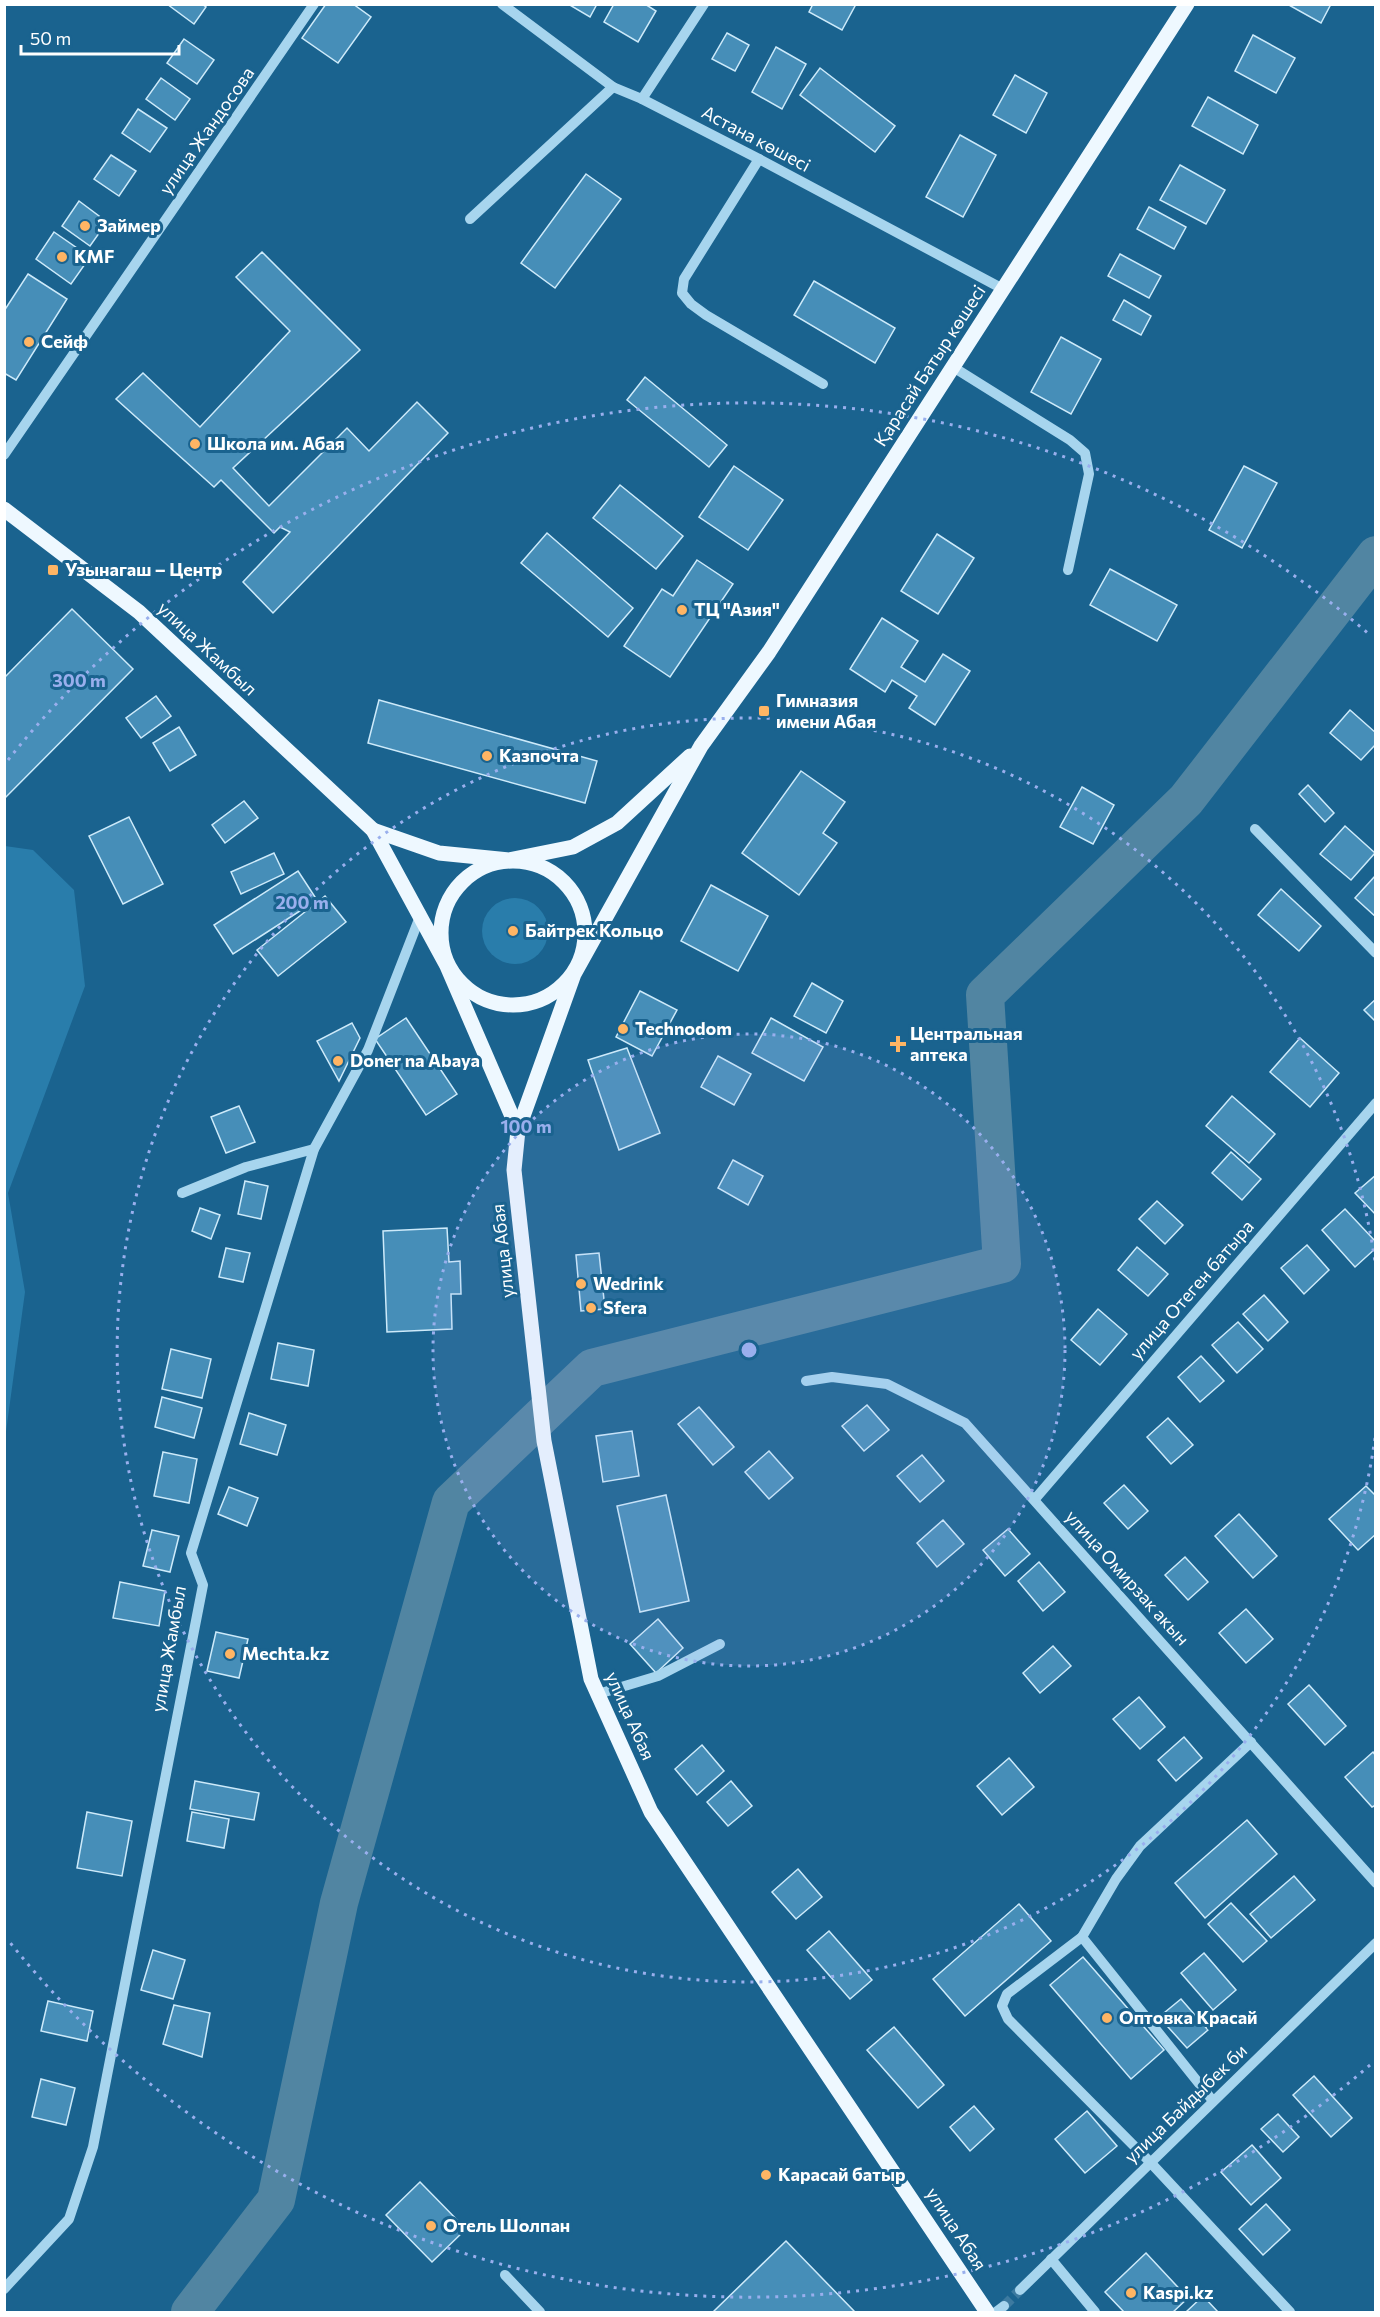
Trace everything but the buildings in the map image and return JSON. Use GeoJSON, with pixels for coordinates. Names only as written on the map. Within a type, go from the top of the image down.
{"type":"FeatureCollection","features":[{"type":"Feature","properties":{"kind":"main road","name":"Қарасай Батыр көшесі"},"geometry":{"type":"LineString","coordinates":[[702,746],[769,652],[1187,4]]}},
{"type":"Feature","properties":{"kind":"main road","name":"улица Жамбыл"},"geometry":{"type":"LineString","coordinates":[[4,509],[139,612],[373,830],[421,914],[447,966],[518,1130]]}},
{"type":"Feature","properties":{"kind":"main road"},"geometry":{"type":"LineString","coordinates":[[702,746],[574,974],[559,990],[540,1001],[519,1006],[497,1005],[477,997],[460,983],[447,966],[440,943],[441,919],[450,896],[465,878],[485,865],[573,847],[617,823],[702,746]]}},
{"type":"Feature","properties":{"kind":"main road","name":"улица Жамбыл"},"geometry":{"type":"LineString","coordinates":[[373,830],[439,854],[509,860]]}},
{"type":"Feature","properties":{"kind":"main road"},"geometry":{"type":"LineString","coordinates":[[509,860],[531,862],[552,872],[570,888],[581,908],[586,930],[583,953],[574,974]]}},
{"type":"Feature","properties":{"kind":"main road","name":"улица Абая"},"geometry":{"type":"LineString","coordinates":[[574,974],[518,1130],[514,1170],[544,1441],[591,1678],[651,1812],[987,2313]]}},
{"type":"Feature","properties":{"kind":"street","name":"улица Жандосова"},"geometry":{"type":"LineString","coordinates":[[4,455],[314,4]]}},
{"type":"Feature","properties":{"kind":"street","name":"Астана көшесі"},"geometry":{"type":"LineString","coordinates":[[502,4],[612,87],[642,99],[759,159],[1003,289]]}},
{"type":"Feature","properties":{"kind":"street"},"geometry":{"type":"LineString","coordinates":[[642,99],[704,4]]}},
{"type":"Feature","properties":{"kind":"street"},"geometry":{"type":"LineString","coordinates":[[470,219],[612,87]]}},
{"type":"Feature","properties":{"kind":"street"},"geometry":{"type":"LineString","coordinates":[[759,159],[684,279],[682,293],[691,304],[706,315],[823,384]]}},
{"type":"Feature","properties":{"kind":"street"},"geometry":{"type":"LineString","coordinates":[[953,367],[1070,440],[1085,453],[1089,474],[1068,570]]}},
{"type":"Feature","properties":{"kind":"street"},"geometry":{"type":"LineString","coordinates":[[1255,829],[1376,953]]}},
{"type":"Feature","properties":{"kind":"street","name":"улица Жамбыл"},"geometry":{"type":"LineString","coordinates":[[4,2289],[69,2219],[93,2147],[203,1585],[191,1553],[314,1149],[368,1050],[421,914]]}},
{"type":"Feature","properties":{"kind":"street","name":"улица Отеген батыра"},"geometry":{"type":"LineString","coordinates":[[1035,1499],[1376,1102]]}},
{"type":"Feature","properties":{"kind":"street"},"geometry":{"type":"LineString","coordinates":[[182,1192],[246,1167],[314,1149]]}},
{"type":"Feature","properties":{"kind":"street","name":"улица Омирзак акын"},"geometry":{"type":"LineString","coordinates":[[806,1382],[832,1377],[887,1384],[965,1423],[1376,1883]]}},
{"type":"Feature","properties":{"kind":"street"},"geometry":{"type":"LineString","coordinates":[[598,1694],[658,1676],[720,1644]]}},
{"type":"Feature","properties":{"kind":"street"},"geometry":{"type":"LineString","coordinates":[[1251,1742],[1140,1846],[1116,1879],[1082,1937],[1007,1994],[1002,2006],[1008,2019],[1150,2162],[1290,2313]]}},
{"type":"Feature","properties":{"kind":"street"},"geometry":{"type":"LineString","coordinates":[[1082,1937],[1213,2101]]}},
{"type":"Feature","properties":{"kind":"street","name":"улица Байдыбек би"},"geometry":{"type":"LineString","coordinates":[[1020,2290],[1376,1943]]}},
{"type":"Feature","properties":{"kind":"street"},"geometry":{"type":"LineString","coordinates":[[1051,2259],[1095,2313]]}},
{"type":"Feature","properties":{"kind":"street"},"geometry":{"type":"LineString","coordinates":[[505,2275],[540,2313]]}},
{"type":"Feature","properties":{"kind":"shaded area"},"geometry":{"type":"Polygon","coordinates":[[[5,846],[33,850],[74,890],[85,986],[8,1193],[25,1292],[5,1439],[5,846]]]}},
{"type":"Feature","properties":{"kind":"shaded area"},"geometry":{"type":"Polygon","coordinates":[[[515,898],[528,900],[543,913],[548,931],[546,944],[533,959],[515,964],[502,962],[487,949],[482,931],[484,918],[497,903],[515,898]]]}},
{"type":"Feature","properties":{"kind":"waterway"},"geometry":{"type":"LineString","coordinates":[[190,2312],[276,2200],[339,1903],[451,1502],[592,1368],[1002,1264],[985,995],[1186,800],[1376,555]]}},
{"type":"Feature","properties":{"kind":"tunnel"},"geometry":{"type":"LineString","coordinates":[[1004,2306],[1020,2290]]}},
{"type":"Feature","properties":{"kind":"place","name":"Займер"},"geometry":{"type":"Point","coordinates":[85,226]}},
{"type":"Feature","properties":{"kind":"place","name":"KMF"},"geometry":{"type":"Point","coordinates":[62,257]}},
{"type":"Feature","properties":{"kind":"place","name":"Сейф"},"geometry":{"type":"Point","coordinates":[29,342]}},
{"type":"Feature","properties":{"kind":"place","name":"Школа им. Абая"},"geometry":{"type":"Point","coordinates":[195,444]}},
{"type":"Feature","properties":{"kind":"place","name":"Узынагаш – Центр"},"geometry":{"type":"Point","coordinates":[53,570]}},
{"type":"Feature","properties":{"kind":"place","name":"ТЦ \"Азия\""},"geometry":{"type":"Point","coordinates":[682,610]}},
{"type":"Feature","properties":{"kind":"place","name":"Гимназия имени Абая"},"geometry":{"type":"Point","coordinates":[764,711]}},
{"type":"Feature","properties":{"kind":"place","name":"Казпочта"},"geometry":{"type":"Point","coordinates":[487,756]}},
{"type":"Feature","properties":{"kind":"place","name":"Байтрек Кольцо"},"geometry":{"type":"Point","coordinates":[513,931]}},
{"type":"Feature","properties":{"kind":"place","name":"Technodom"},"geometry":{"type":"Point","coordinates":[623,1029]}},
{"type":"Feature","properties":{"kind":"place","name":"Центральная аптека"},"geometry":{"type":"Point","coordinates":[898,1044]}},
{"type":"Feature","properties":{"kind":"place","name":"Doner na Abaya"},"geometry":{"type":"Point","coordinates":[338,1061]}},
{"type":"Feature","properties":{"kind":"place","name":"Wedrink"},"geometry":{"type":"Point","coordinates":[581,1284]}},
{"type":"Feature","properties":{"kind":"place","name":"Sfera"},"geometry":{"type":"Point","coordinates":[591,1308]}},
{"type":"Feature","properties":{"kind":"place","name":"Mechta.kz"},"geometry":{"type":"Point","coordinates":[230,1654]}},
{"type":"Feature","properties":{"kind":"place","name":"Оптовка Красай"},"geometry":{"type":"Point","coordinates":[1107,2018]}},
{"type":"Feature","properties":{"kind":"place","name":"Карасай батыр"},"geometry":{"type":"Point","coordinates":[766,2175]}},
{"type":"Feature","properties":{"kind":"place","name":"Отель Шолпан"},"geometry":{"type":"Point","coordinates":[431,2226]}},
{"type":"Feature","properties":{"kind":"place","name":"Kaspi.kz"},"geometry":{"type":"Point","coordinates":[1131,2293]}}]}
